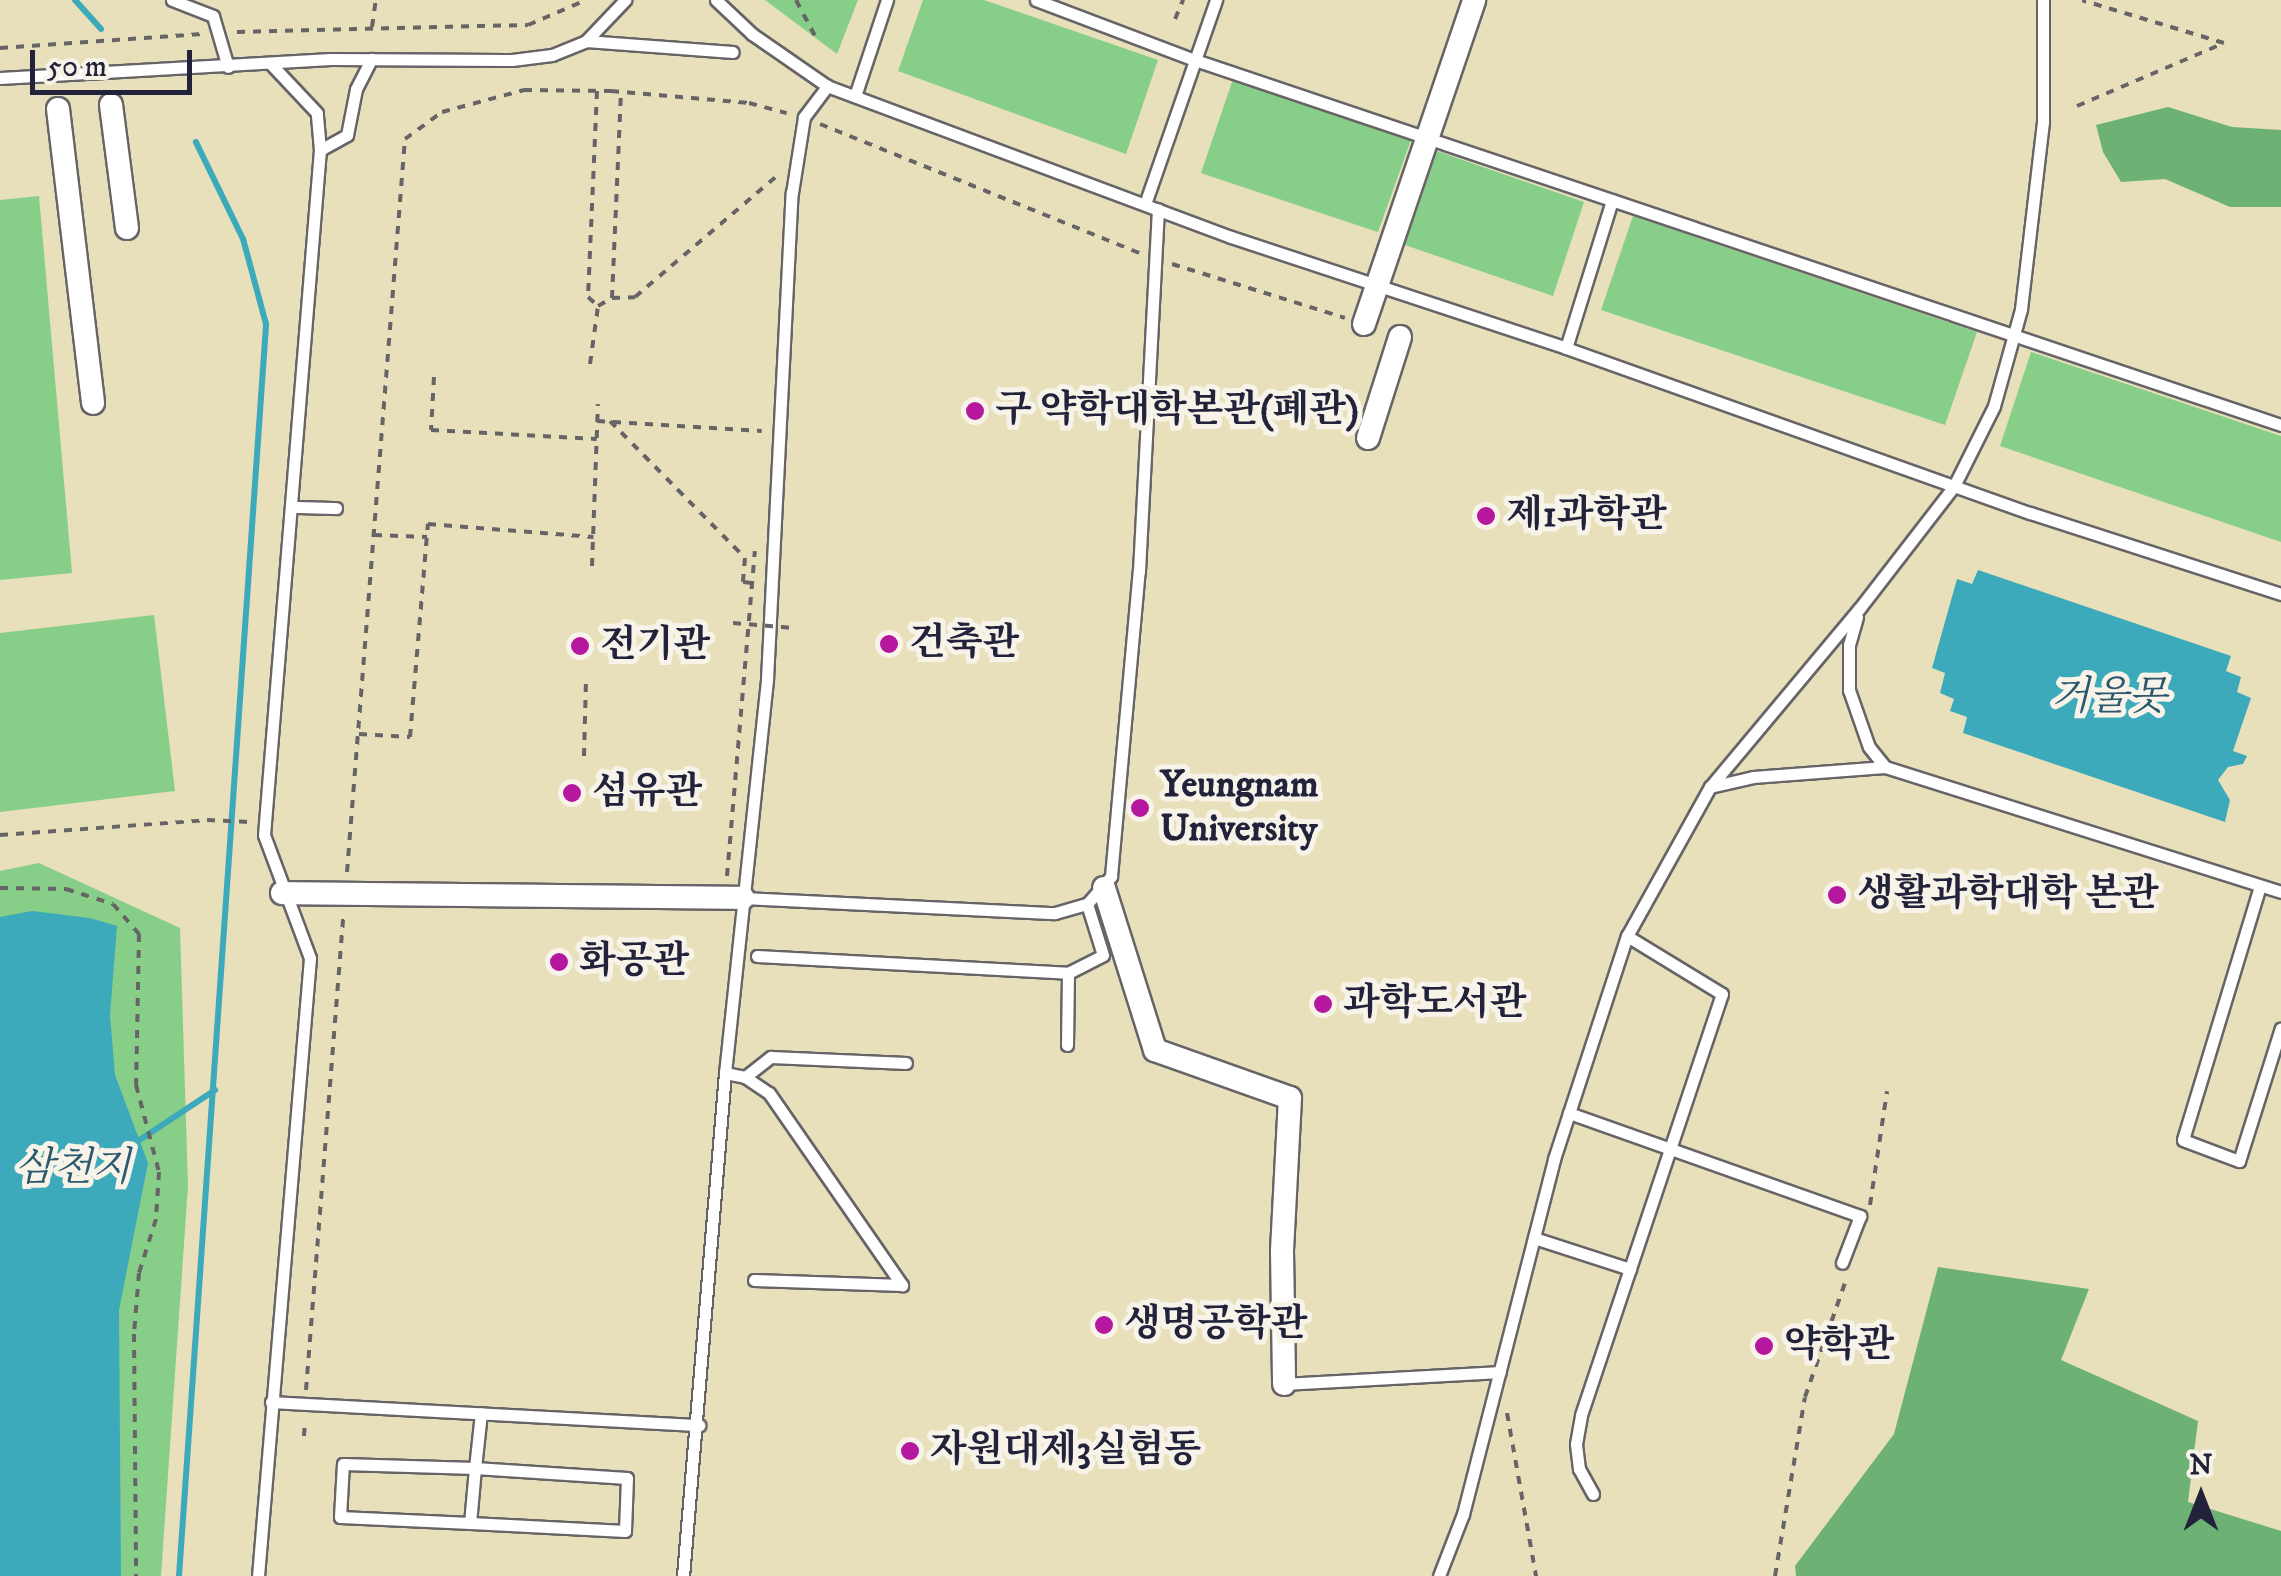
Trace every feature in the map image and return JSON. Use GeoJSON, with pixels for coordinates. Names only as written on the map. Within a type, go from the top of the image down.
{"type":"FeatureCollection","features":[{"type":"Feature","properties":{"kind":"street"},"geometry":{"type":"LineString","coordinates":[[1364,324],[1474,0]]}},
{"type":"Feature","properties":{"kind":"street"},"geometry":{"type":"LineString","coordinates":[[111,105],[126,228]]}},
{"type":"Feature","properties":{"kind":"street"},"geometry":{"type":"LineString","coordinates":[[58,108],[93,402]]}},
{"type":"Feature","properties":{"kind":"street"},"geometry":{"type":"LineString","coordinates":[[1368,438],[1400,337]]}},
{"type":"Feature","properties":{"kind":"street"},"geometry":{"type":"LineString","coordinates":[[282,892],[734,898]]}},
{"type":"Feature","properties":{"kind":"street"},"geometry":{"type":"LineString","coordinates":[[1096,896],[1155,1050],[1290,1098],[1282,1251],[1284,1384]]}},
{"type":"Feature","properties":{"kind":"lane"},"geometry":{"type":"LineString","coordinates":[[172,0],[214,16],[228,67]]}},
{"type":"Feature","properties":{"kind":"lane"},"geometry":{"type":"LineString","coordinates":[[0,78],[371,59],[512,60],[562,53],[586,41],[625,0]]}},
{"type":"Feature","properties":{"kind":"lane"},"geometry":{"type":"LineString","coordinates":[[716,0],[752,34],[827,86],[1158,209],[1954,486],[2281,594]]}},
{"type":"Feature","properties":{"kind":"lane"},"geometry":{"type":"LineString","coordinates":[[855,96],[887,0]]}},
{"type":"Feature","properties":{"kind":"lane"},"geometry":{"type":"LineString","coordinates":[[1036,0],[1195,60],[2281,426]]}},
{"type":"Feature","properties":{"kind":"lane"},"geometry":{"type":"LineString","coordinates":[[1145,204],[1216,0]]}},
{"type":"Feature","properties":{"kind":"lane"},"geometry":{"type":"LineString","coordinates":[[1439,1576],[1463,1514],[1569,1113],[1627,936],[1710,787],[1860,610],[1954,486],[1994,406],[2016,334],[2043,122],[2043,0]]}},
{"type":"Feature","properties":{"kind":"lane"},"geometry":{"type":"LineString","coordinates":[[586,41],[733,52]]}},
{"type":"Feature","properties":{"kind":"lane"},"geometry":{"type":"LineString","coordinates":[[320,150],[348,135],[356,89],[371,59]]}},
{"type":"Feature","properties":{"kind":"lane"},"geometry":{"type":"LineString","coordinates":[[258,1576],[310,958],[264,836],[294,507],[320,150],[316,113],[271,64]]}},
{"type":"Feature","properties":{"kind":"lane"},"geometry":{"type":"LineString","coordinates":[[683,1576],[725,1073],[734,898],[766,678],[781,340],[793,182],[804,117],[827,86]]}},
{"type":"Feature","properties":{"kind":"lane"},"geometry":{"type":"LineString","coordinates":[[1566,348],[1612,200]]}},
{"type":"Feature","properties":{"kind":"lane"},"geometry":{"type":"LineString","coordinates":[[734,898],[1055,913],[1096,896],[1115,864],[1131,670],[1158,209]]}},
{"type":"Feature","properties":{"kind":"lane"},"geometry":{"type":"LineString","coordinates":[[294,507],[336,508]]}},
{"type":"Feature","properties":{"kind":"lane"},"geometry":{"type":"LineString","coordinates":[[1860,610],[1849,644],[1849,690],[1869,747],[1885,767]]}},
{"type":"Feature","properties":{"kind":"lane"},"geometry":{"type":"LineString","coordinates":[[1710,787],[1753,777],[1885,767],[2281,892]]}},
{"type":"Feature","properties":{"kind":"lane"},"geometry":{"type":"LineString","coordinates":[[2260,886],[2183,1140],[2239,1160],[2281,1028]]}},
{"type":"Feature","properties":{"kind":"lane"},"geometry":{"type":"LineString","coordinates":[[757,956],[1068,973],[1103,955],[1096,896]]}},
{"type":"Feature","properties":{"kind":"lane"},"geometry":{"type":"LineString","coordinates":[[1593,1494],[1579,1469],[1576,1444],[1582,1415],[1722,994],[1627,936]]}},
{"type":"Feature","properties":{"kind":"lane"},"geometry":{"type":"LineString","coordinates":[[1066,1045],[1068,973]]}},
{"type":"Feature","properties":{"kind":"lane"},"geometry":{"type":"LineString","coordinates":[[745,1077],[771,1058],[906,1063]]}},
{"type":"Feature","properties":{"kind":"lane"},"geometry":{"type":"LineString","coordinates":[[725,1073],[745,1077],[769,1093],[902,1285],[754,1280]]}},
{"type":"Feature","properties":{"kind":"lane"},"geometry":{"type":"LineString","coordinates":[[1569,1113],[1860,1216],[1846,1266]]}},
{"type":"Feature","properties":{"kind":"lane"},"geometry":{"type":"LineString","coordinates":[[1534,1238],[1630,1270]]}},
{"type":"Feature","properties":{"kind":"lane"},"geometry":{"type":"LineString","coordinates":[[1284,1384],[1500,1372]]}},
{"type":"Feature","properties":{"kind":"lane"},"geometry":{"type":"LineString","coordinates":[[271,1402],[698,1424]]}},
{"type":"Feature","properties":{"kind":"lane"},"geometry":{"type":"LineString","coordinates":[[470,1523],[481,1413]]}},
{"type":"Feature","properties":{"kind":"lane"},"geometry":{"type":"LineString","coordinates":[[343,1464],[627,1478],[624,1531],[470,1523],[340,1517],[343,1464]]}},
{"type":"Feature","properties":{"kind":"path"},"geometry":{"type":"LineString","coordinates":[[372,27],[376,0]]}},
{"type":"Feature","properties":{"kind":"path"},"geometry":{"type":"LineString","coordinates":[[0,48],[218,33],[528,25],[586,0]]}},
{"type":"Feature","properties":{"kind":"path"},"geometry":{"type":"LineString","coordinates":[[796,0],[816,38]]}},
{"type":"Feature","properties":{"kind":"path"},"geometry":{"type":"LineString","coordinates":[[1175,19],[1183,0]]}},
{"type":"Feature","properties":{"kind":"path"},"geometry":{"type":"LineString","coordinates":[[2077,106],[2224,43],[2082,0]]}},
{"type":"Feature","properties":{"kind":"path"},"geometry":{"type":"LineString","coordinates":[[304,1436],[405,139],[442,112],[524,90],[621,92],[748,103],[804,117],[1156,260],[1364,324]]}},
{"type":"Feature","properties":{"kind":"path"},"geometry":{"type":"LineString","coordinates":[[597,91],[588,297],[598,306]]}},
{"type":"Feature","properties":{"kind":"path"},"geometry":{"type":"LineString","coordinates":[[612,298],[621,92]]}},
{"type":"Feature","properties":{"kind":"path"},"geometry":{"type":"LineString","coordinates":[[598,306],[612,298],[636,297],[786,168],[785,187]]}},
{"type":"Feature","properties":{"kind":"path"},"geometry":{"type":"LineString","coordinates":[[590,364],[598,306]]}},
{"type":"Feature","properties":{"kind":"path"},"geometry":{"type":"LineString","coordinates":[[434,377],[430,430],[596,439]]}},
{"type":"Feature","properties":{"kind":"path"},"geometry":{"type":"LineString","coordinates":[[592,566],[598,404]]}},
{"type":"Feature","properties":{"kind":"path"},"geometry":{"type":"LineString","coordinates":[[597,421],[765,432],[766,415]]}},
{"type":"Feature","properties":{"kind":"path"},"geometry":{"type":"LineString","coordinates":[[610,421],[745,558],[743,582],[752,584]]}},
{"type":"Feature","properties":{"kind":"path"},"geometry":{"type":"LineString","coordinates":[[358,734],[410,737],[428,524],[593,537]]}},
{"type":"Feature","properties":{"kind":"path"},"geometry":{"type":"LineString","coordinates":[[374,535],[427,537]]}},
{"type":"Feature","properties":{"kind":"path"},"geometry":{"type":"LineString","coordinates":[[734,898],[756,546]]}},
{"type":"Feature","properties":{"kind":"path"},"geometry":{"type":"LineString","coordinates":[[733,623],[794,628]]}},
{"type":"Feature","properties":{"kind":"path"},"geometry":{"type":"LineString","coordinates":[[584,756],[586,682]]}},
{"type":"Feature","properties":{"kind":"path"},"geometry":{"type":"LineString","coordinates":[[0,835],[207,820],[250,821]]}},
{"type":"Feature","properties":{"kind":"path"},"geometry":{"type":"LineString","coordinates":[[0,888],[66,889],[113,904],[139,934],[136,1084],[156,1152],[156,1220],[139,1273],[134,1334],[136,1576]]}},
{"type":"Feature","properties":{"kind":"path"},"geometry":{"type":"LineString","coordinates":[[1870,1212],[1887,1091]]}},
{"type":"Feature","properties":{"kind":"path"},"geometry":{"type":"LineString","coordinates":[[1775,1576],[1806,1398],[1846,1266]]}},
{"type":"Feature","properties":{"kind":"path"},"geometry":{"type":"LineString","coordinates":[[1506,1410],[1536,1576]]}},
{"type":"Feature","properties":{"kind":"green space"},"geometry":{"type":"Polygon","coordinates":[[[765,0],[858,0],[837,54],[765,0]]]}},
{"type":"Feature","properties":{"kind":"green space"},"geometry":{"type":"Polygon","coordinates":[[[923,0],[984,0],[1158,60],[1126,154],[898,71],[923,0]]]}},
{"type":"Feature","properties":{"kind":"green space"},"geometry":{"type":"Polygon","coordinates":[[[1233,79],[1411,140],[1378,232],[1201,173],[1233,79]]]}},
{"type":"Feature","properties":{"kind":"green space"},"geometry":{"type":"Polygon","coordinates":[[[2168,107],[2232,127],[2281,130],[2281,207],[2230,207],[2165,179],[2121,182],[2103,152],[2096,125],[2168,107]]]}},
{"type":"Feature","properties":{"kind":"green space"},"geometry":{"type":"Polygon","coordinates":[[[1437,151],[1584,202],[1553,296],[1405,245],[1437,151]]]}},
{"type":"Feature","properties":{"kind":"green space"},"geometry":{"type":"Polygon","coordinates":[[[39,196],[72,573],[0,580],[0,200],[39,196]]]}},
{"type":"Feature","properties":{"kind":"green space"},"geometry":{"type":"Polygon","coordinates":[[[1633,216],[1977,332],[1945,425],[1601,310],[1633,216]]]}},
{"type":"Feature","properties":{"kind":"green space"},"geometry":{"type":"Polygon","coordinates":[[[2031,352],[2281,436],[2281,542],[2000,446],[2031,352]]]}},
{"type":"Feature","properties":{"kind":"green space"},"geometry":{"type":"Polygon","coordinates":[[[154,615],[175,791],[0,812],[0,633],[154,615]]]}},
{"type":"Feature","properties":{"kind":"green space","name":"삼천지"},"geometry":{"type":"Polygon","coordinates":[[[39,863],[180,928],[188,1186],[161,1576],[0,1576],[0,871],[39,863]]]}},
{"type":"Feature","properties":{"kind":"green space"},"geometry":{"type":"Polygon","coordinates":[[[1938,1267],[2089,1289],[2061,1360],[2198,1421],[2188,1502],[2281,1531],[2281,1576],[1796,1576],[1795,1566],[1894,1434],[1938,1267]]]}},
{"type":"Feature","properties":{"kind":"water","name":"거울못"},"geometry":{"type":"Polygon","coordinates":[[[1978,570],[2231,656],[2226,671],[2241,677],[2237,692],[2251,698],[2233,751],[2247,756],[2243,764],[2228,767],[2218,780],[2230,800],[2225,822],[1963,733],[1967,717],[1950,711],[1954,699],[1940,693],[1945,673],[1932,668],[1957,579],[1972,584],[1978,570]]]}},
{"type":"Feature","properties":{"kind":"water","name":"삼천지"},"geometry":{"type":"Polygon","coordinates":[[[32,911],[90,918],[117,926],[110,1015],[115,1075],[148,1163],[119,1310],[121,1576],[0,1576],[0,917],[32,911]]]}},
{"type":"Feature","properties":{"kind":"waterway"},"geometry":{"type":"LineString","coordinates":[[75,0],[101,29]]}},
{"type":"Feature","properties":{"kind":"waterway"},"geometry":{"type":"LineString","coordinates":[[179,1576],[266,324],[243,239],[196,142]]}},
{"type":"Feature","properties":{"kind":"waterway"},"geometry":{"type":"LineString","coordinates":[[135,1143],[215,1090]]}},
{"type":"Feature","properties":{"kind":"place","name":"구 약학대학본관(폐관)"},"geometry":{"type":"Point","coordinates":[975,411]}},
{"type":"Feature","properties":{"kind":"place","name":"제1과학관"},"geometry":{"type":"Point","coordinates":[1486,516]}},
{"type":"Feature","properties":{"kind":"place","name":"건축관"},"geometry":{"type":"Point","coordinates":[889,644]}},
{"type":"Feature","properties":{"kind":"place","name":"전기관"},"geometry":{"type":"Point","coordinates":[580,646]}},
{"type":"Feature","properties":{"kind":"place","name":"섬유관"},"geometry":{"type":"Point","coordinates":[572,793]}},
{"type":"Feature","properties":{"kind":"place","name":"Yeungnam University"},"geometry":{"type":"Point","coordinates":[1140,808]}},
{"type":"Feature","properties":{"kind":"place","name":"생활과학대학 본관"},"geometry":{"type":"Point","coordinates":[1837,895]}},
{"type":"Feature","properties":{"kind":"place","name":"화공관"},"geometry":{"type":"Point","coordinates":[559,962]}},
{"type":"Feature","properties":{"kind":"place","name":"과학도서관"},"geometry":{"type":"Point","coordinates":[1323,1004]}},
{"type":"Feature","properties":{"kind":"place","name":"생명공학관"},"geometry":{"type":"Point","coordinates":[1104,1325]}},
{"type":"Feature","properties":{"kind":"place","name":"약학관"},"geometry":{"type":"Point","coordinates":[1764,1346]}},
{"type":"Feature","properties":{"kind":"place","name":"자원대제3실험동"},"geometry":{"type":"Point","coordinates":[910,1451]}}]}
